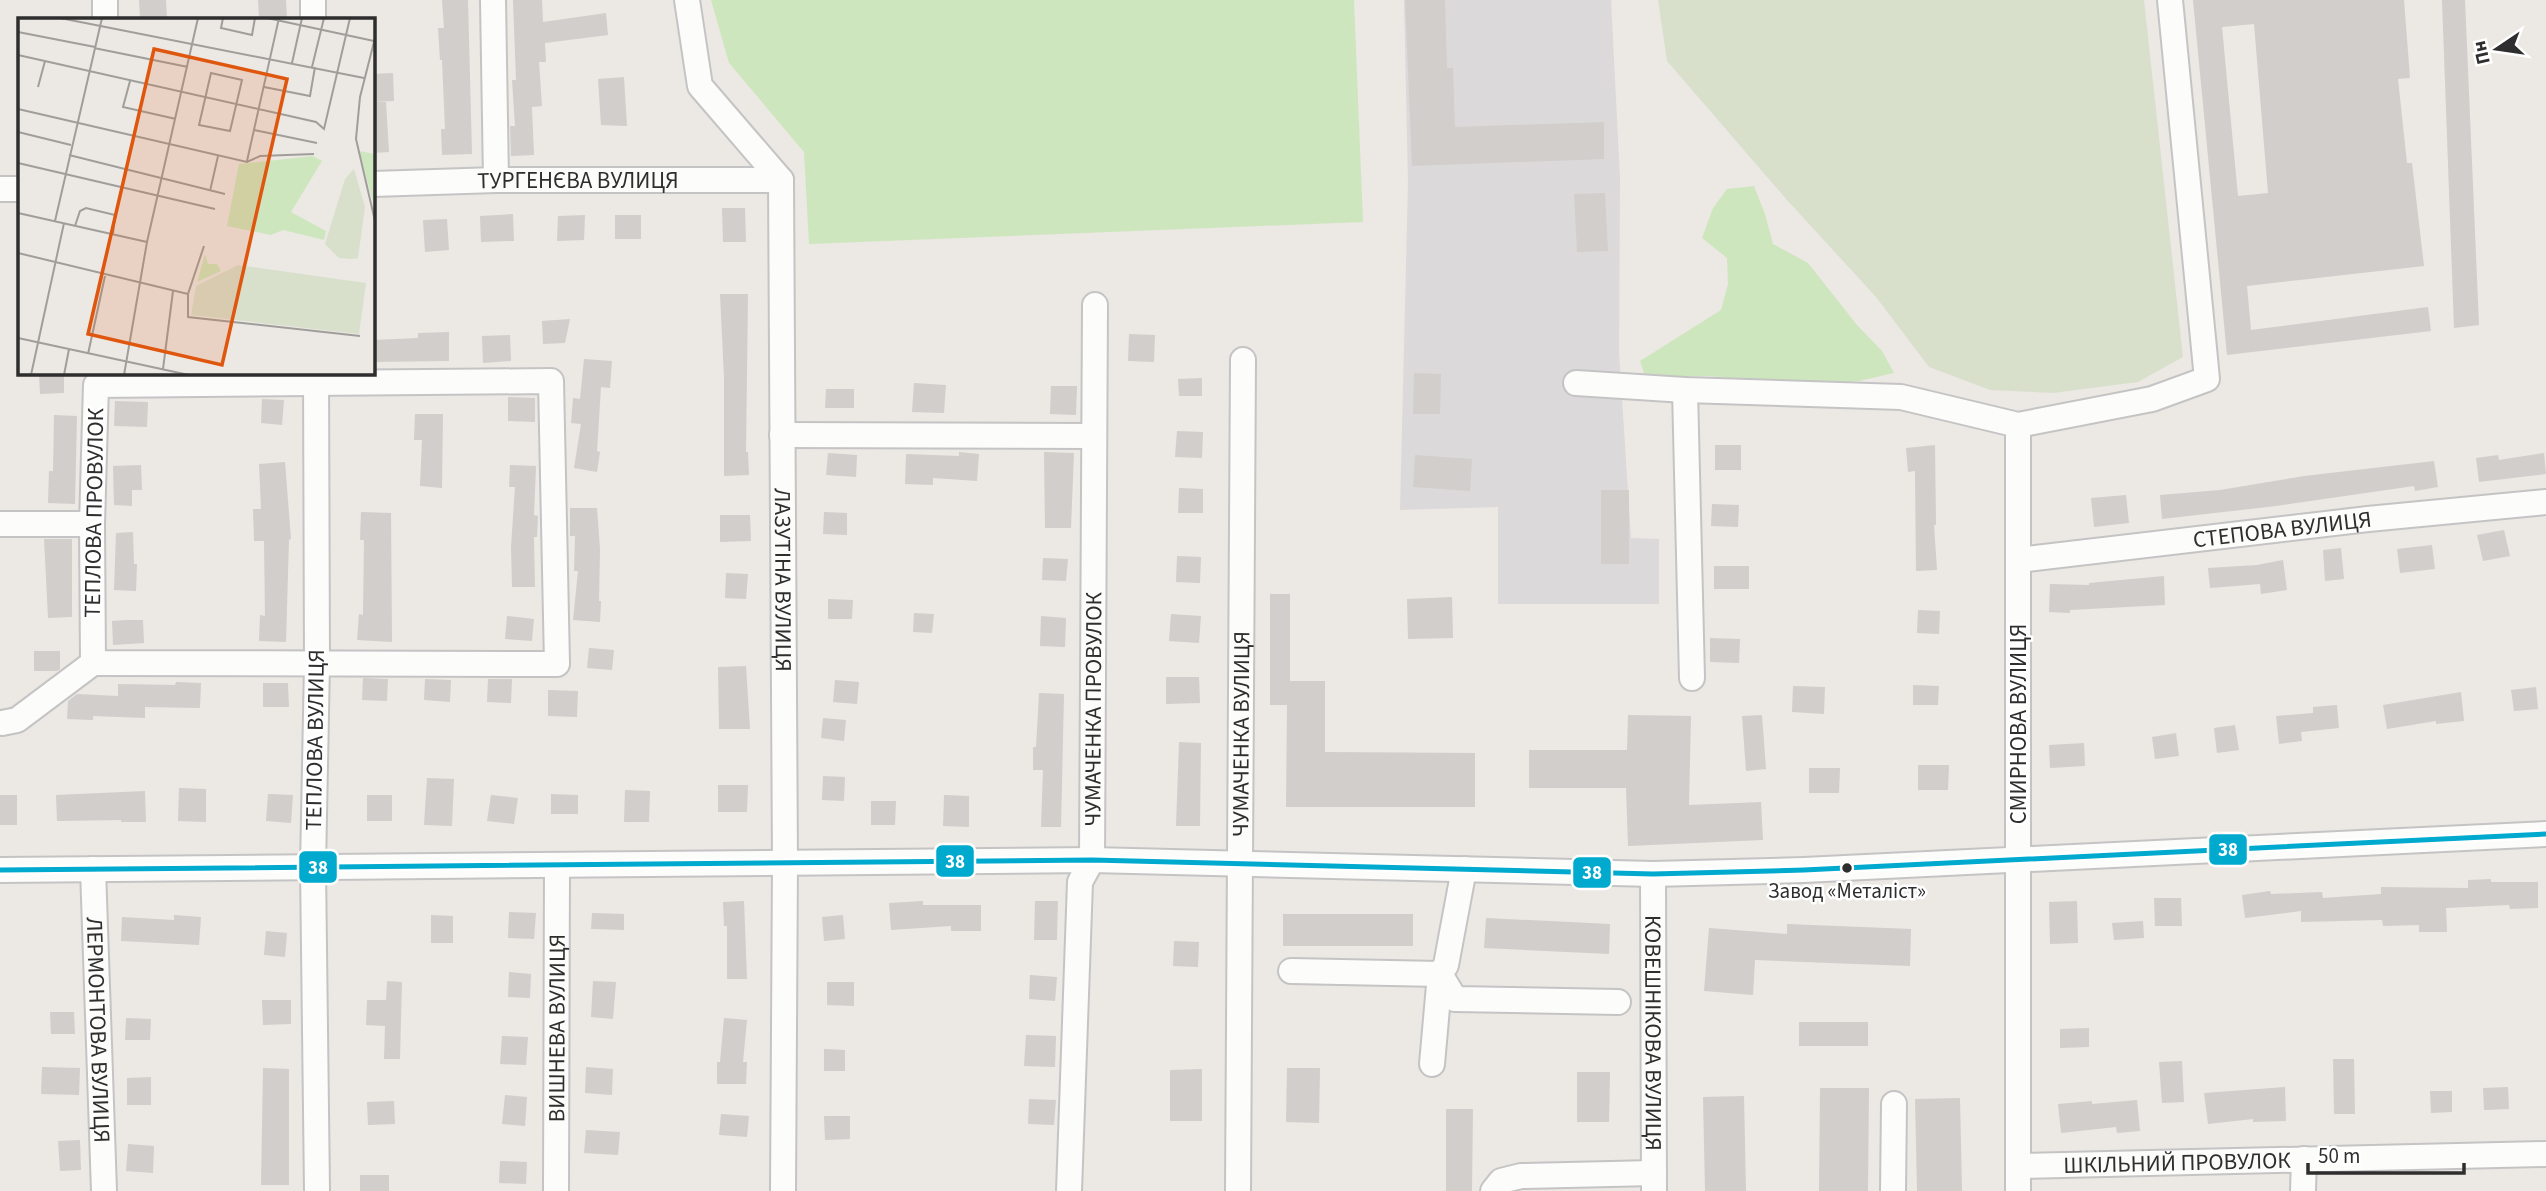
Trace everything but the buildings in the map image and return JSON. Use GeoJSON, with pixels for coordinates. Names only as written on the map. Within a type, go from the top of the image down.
{"type":"FeatureCollection","features":[{"type":"Feature","properties":{"kind":"street"},"geometry":{"type":"LineString","coordinates":[[105,0],[105,18]]}},
{"type":"Feature","properties":{"kind":"street"},"geometry":{"type":"LineString","coordinates":[[313,0],[313,18]]}},
{"type":"Feature","properties":{"kind":"street"},"geometry":{"type":"LineString","coordinates":[[493,0],[496,180]]}},
{"type":"Feature","properties":{"kind":"street"},"geometry":{"type":"LineString","coordinates":[[687,0],[701,86],[781,180]]}},
{"type":"Feature","properties":{"kind":"street"},"geometry":{"type":"LineString","coordinates":[[1576,383],[1685,390],[1901,397],[2018,425],[2152,399],[2207,379],[2170,0]]}},
{"type":"Feature","properties":{"kind":"street","name":"ТУРГЕНЄВА ВУЛИЦЯ"},"geometry":{"type":"LineString","coordinates":[[374,184],[496,180],[781,180]]}},
{"type":"Feature","properties":{"kind":"street","name":"ЛАЗУТІНА ВУЛИЦЯ"},"geometry":{"type":"LineString","coordinates":[[781,180],[785,864],[783,1191]]}},
{"type":"Feature","properties":{"kind":"street"},"geometry":{"type":"LineString","coordinates":[[0,189],[18,189]]}},
{"type":"Feature","properties":{"kind":"street","name":"ЧУМАЧЕНКА ПРОВУЛОК"},"geometry":{"type":"LineString","coordinates":[[1069,1191],[1080,882],[1092,860],[1095,305]]}},
{"type":"Feature","properties":{"kind":"street","name":"ЧУМАЧЕНКА ВУЛИЦЯ"},"geometry":{"type":"LineString","coordinates":[[1238,1191],[1243,360]]}},
{"type":"Feature","properties":{"kind":"street","name":"ТЕПЛОВА ПРОВУЛОК"},"geometry":{"type":"LineString","coordinates":[[316,378],[551,381],[557,664],[93,663],[92,524],[96,385],[316,378]]}},
{"type":"Feature","properties":{"kind":"street","name":"ТЕПЛОВА ВУЛИЦЯ"},"geometry":{"type":"LineString","coordinates":[[316,378],[317,663],[313,867],[317,1191]]}},
{"type":"Feature","properties":{"kind":"street"},"geometry":{"type":"LineString","coordinates":[[1685,390],[1692,678]]}},
{"type":"Feature","properties":{"kind":"street","name":"СМИРНОВА ВУЛИЦЯ"},"geometry":{"type":"LineString","coordinates":[[2018,425],[2018,1191]]}},
{"type":"Feature","properties":{"kind":"street"},"geometry":{"type":"LineString","coordinates":[[782,435],[1094,436]]}},
{"type":"Feature","properties":{"kind":"street","name":"СТЕПОВА ВУЛИЦЯ"},"geometry":{"type":"LineString","coordinates":[[2018,560],[2368,519],[2546,502]]}},
{"type":"Feature","properties":{"kind":"street"},"geometry":{"type":"LineString","coordinates":[[0,524],[92,524]]}},
{"type":"Feature","properties":{"kind":"street"},"geometry":{"type":"LineString","coordinates":[[2,723],[17,720],[93,663]]}},
{"type":"Feature","properties":{"kind":"street"},"geometry":{"type":"LineString","coordinates":[[0,870],[1092,860],[1653,874],[2018,860],[2546,834]]}},
{"type":"Feature","properties":{"kind":"street","name":"ВИШНЕВА ВУЛИЦЯ"},"geometry":{"type":"LineString","coordinates":[[556,1191],[557,866]]}},
{"type":"Feature","properties":{"kind":"street","name":"ЛЕРМОНТОВА ВУЛИЦЯ"},"geometry":{"type":"LineString","coordinates":[[93,869],[104,1191]]}},
{"type":"Feature","properties":{"kind":"street"},"geometry":{"type":"LineString","coordinates":[[1432,1064],[1440,974],[1446,965],[1464,869]]}},
{"type":"Feature","properties":{"kind":"street","name":"КОВЕШНІКОВА ВУЛИЦЯ"},"geometry":{"type":"LineString","coordinates":[[1653,874],[1654,1182]]}},
{"type":"Feature","properties":{"kind":"street"},"geometry":{"type":"LineString","coordinates":[[1291,971],[1440,974]]}},
{"type":"Feature","properties":{"kind":"street"},"geometry":{"type":"LineString","coordinates":[[1440,974],[1455,999],[1618,1002]]}},
{"type":"Feature","properties":{"kind":"street"},"geometry":{"type":"LineString","coordinates":[[1893,1191],[1894,1104]]}},
{"type":"Feature","properties":{"kind":"street","name":"ШКІЛЬНИЙ ПРОВУЛОК"},"geometry":{"type":"LineString","coordinates":[[2018,1166],[2546,1154]]}},
{"type":"Feature","properties":{"kind":"street"},"geometry":{"type":"LineString","coordinates":[[2303,1191],[2304,1159]]}},
{"type":"Feature","properties":{"kind":"street"},"geometry":{"type":"LineString","coordinates":[[1493,1191],[1501,1181],[1521,1176],[1654,1182]]}},
{"type":"Feature","properties":{"kind":"shaded area"},"geometry":{"type":"Polygon","coordinates":[[[1404,0],[1611,0],[1620,178],[1619,352],[1631,538],[1659,539],[1659,604],[1498,604],[1498,507],[1400,510],[1408,183],[1404,0]]]}},
{"type":"Feature","properties":{"kind":"green space"},"geometry":{"type":"Polygon","coordinates":[[[711,0],[1354,0],[1363,222],[809,244],[804,152],[729,63],[711,0]]]}},
{"type":"Feature","properties":{"kind":"green space"},"geometry":{"type":"Polygon","coordinates":[[[1658,0],[2144,0],[2183,357],[2138,382],[2053,393],[1990,390],[1929,367],[1876,297],[1787,200],[1667,61],[1658,0]]]}},
{"type":"Feature","properties":{"kind":"green space"},"geometry":{"type":"Polygon","coordinates":[[[1754,186],[1773,244],[1808,263],[1857,325],[1882,351],[1894,373],[1859,381],[1797,385],[1708,376],[1645,376],[1640,361],[1721,310],[1728,284],[1727,258],[1702,238],[1713,208],[1727,189],[1754,186]]]}},
{"type":"Feature","properties":{"kind":"transit line","name":"38"},"geometry":{"type":"LineString","coordinates":[[0,870],[1092,860],[1653,874],[1804,870],[2546,834]]}},
{"type":"Feature","properties":{"kind":"place","name":"Завод «Металіст»"},"geometry":{"type":"Point","coordinates":[1847,868]}}]}
